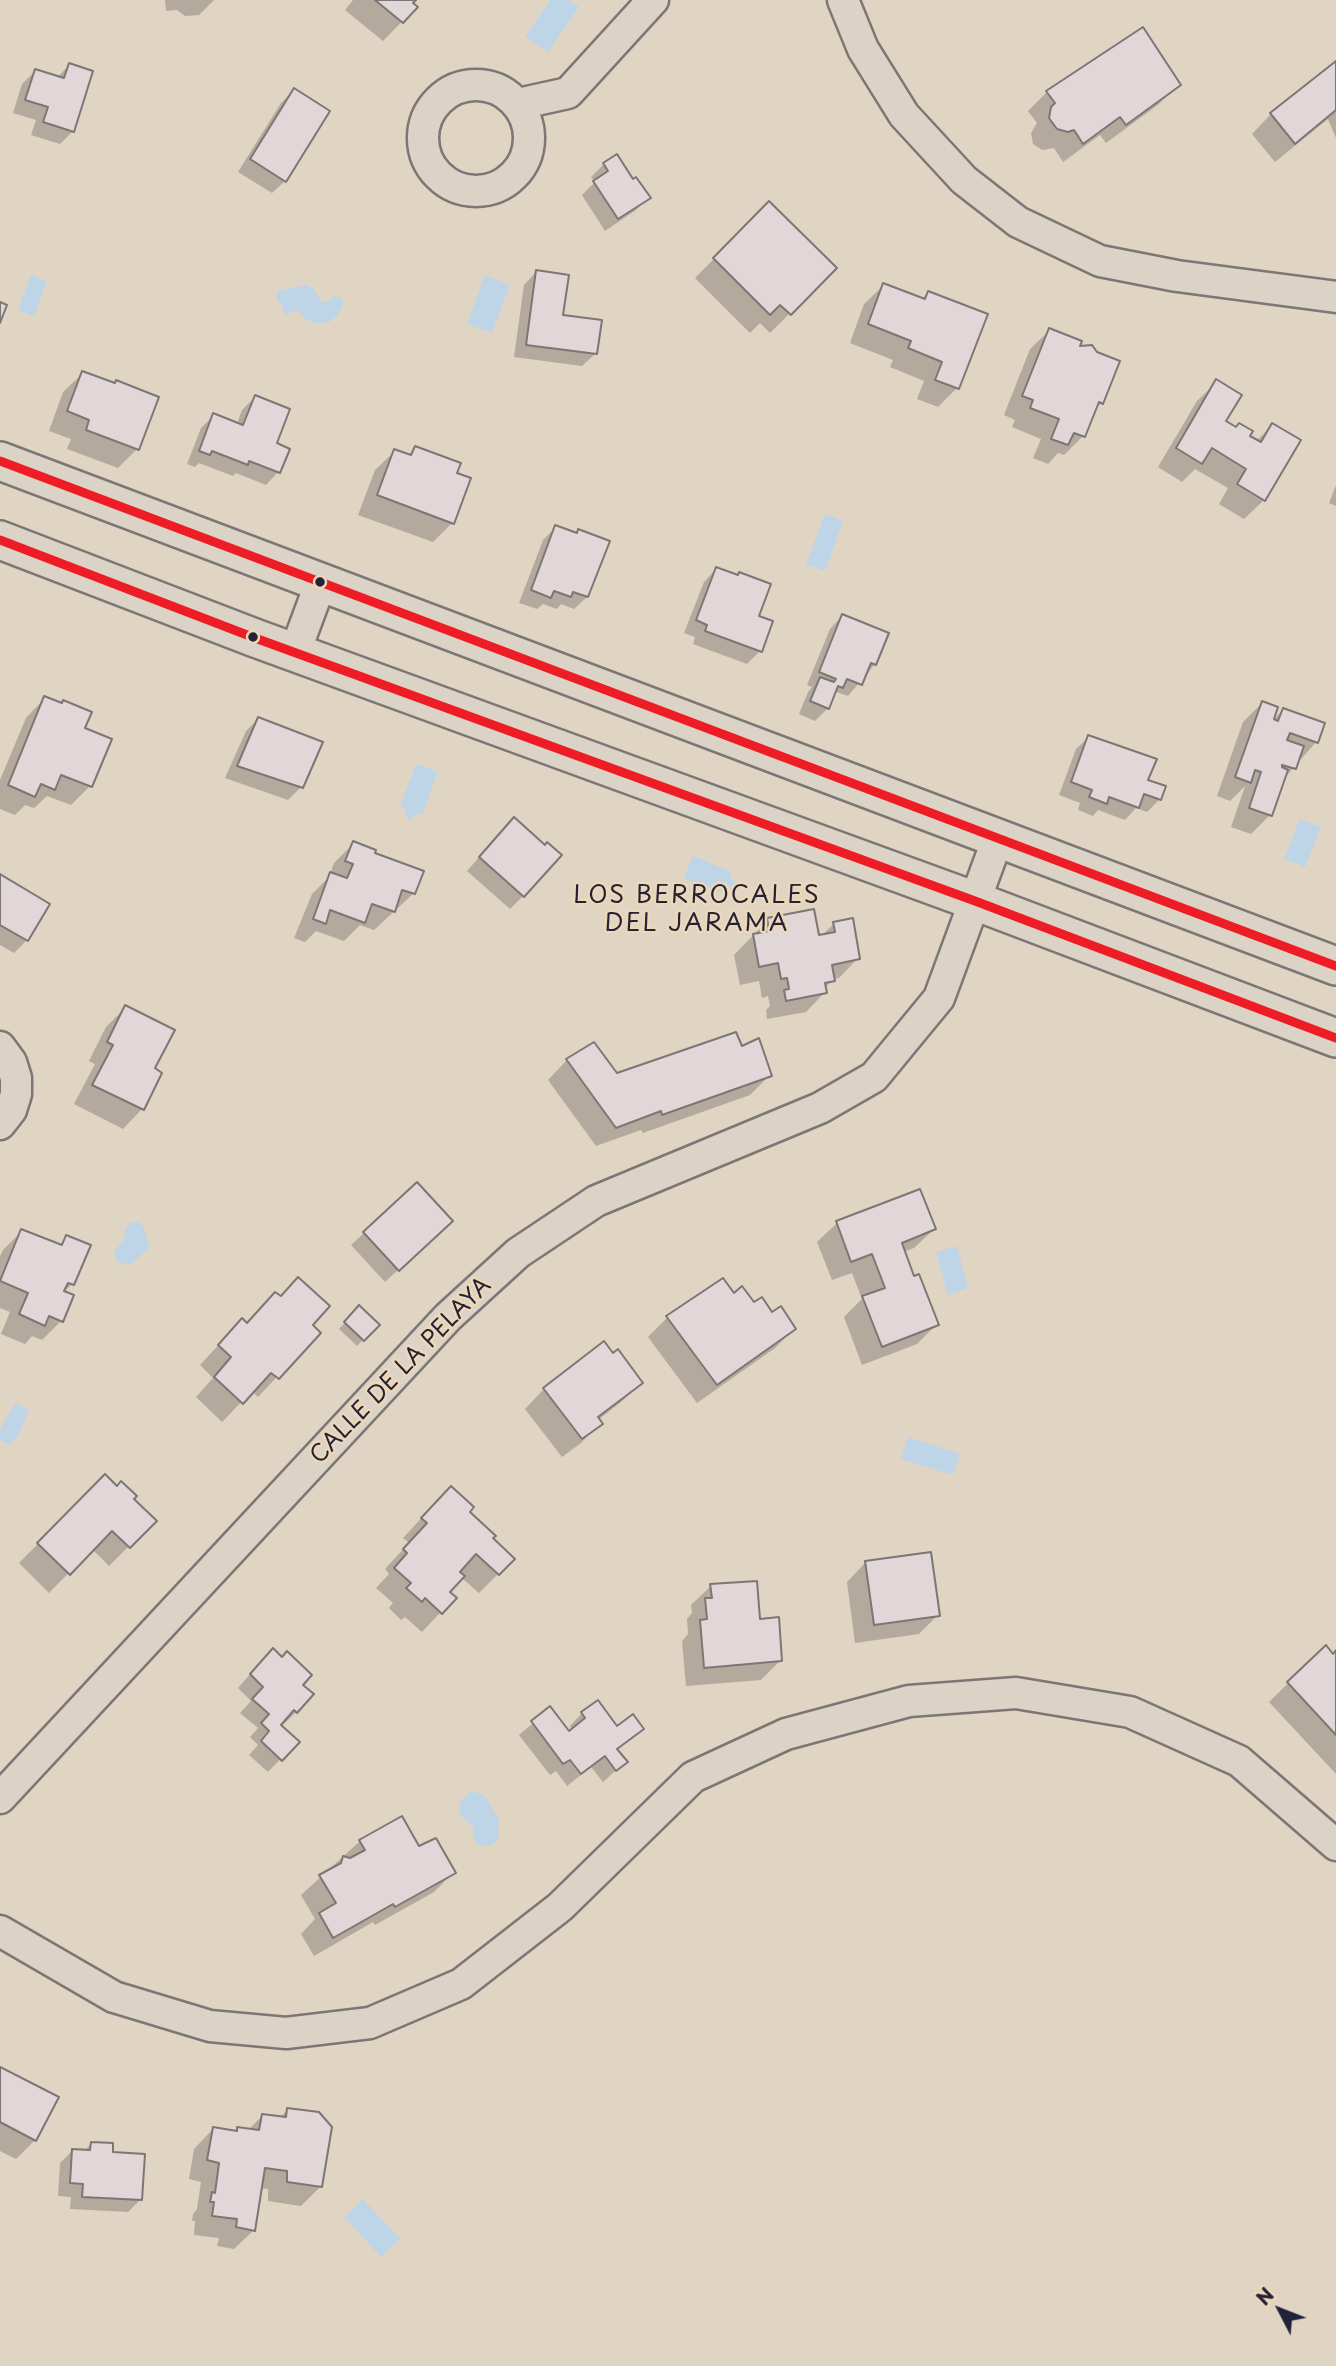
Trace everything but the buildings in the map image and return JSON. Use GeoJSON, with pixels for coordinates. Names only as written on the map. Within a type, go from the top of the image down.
{"type":"FeatureCollection","features":[{"type":"Feature","properties":{"kind":"street"},"geometry":{"type":"LineString","coordinates":[[518,104],[568,93],[653,0]]}},
{"type":"Feature","properties":{"kind":"street"},"geometry":{"type":"LineString","coordinates":[[843,0],[863,49],[904,115],[964,180],[1018,222],[1100,261],[1177,276],[1336,297]]}},
{"type":"Feature","properties":{"kind":"street"},"geometry":{"type":"LineString","coordinates":[[0,461],[1336,966]]}},
{"type":"Feature","properties":{"kind":"street"},"geometry":{"type":"LineString","coordinates":[[0,540],[295,652],[975,901],[1336,1038]]}},
{"type":"Feature","properties":{"kind":"street"},"geometry":{"type":"LineString","coordinates":[[295,652],[321,582]]}},
{"type":"Feature","properties":{"kind":"street","name":"CALLE DE LA PELAYA"},"geometry":{"type":"LineString","coordinates":[[0,1798],[448,1317],[518,1253],[596,1201],[820,1108],[874,1077],[939,998],[998,838]]}},
{"type":"Feature","properties":{"kind":"street"},"geometry":{"type":"LineString","coordinates":[[0,1047],[11,1062],[16,1078],[16,1094],[11,1110],[0,1124]]}},
{"type":"Feature","properties":{"kind":"street"},"geometry":{"type":"LineString","coordinates":[[0,1931],[114,1997],[210,2026],[286,2033],[370,2023],[461,1984],[560,1908],[693,1777],[786,1734],[909,1701],[1016,1693],[1130,1712],[1239,1761],[1336,1845]]}},
{"type":"Feature","properties":{"kind":"water"},"geometry":{"type":"Polygon","coordinates":[[[550,0],[569,0],[579,7],[548,52],[525,37],[550,0]]]}},
{"type":"Feature","properties":{"kind":"water"},"geometry":{"type":"Polygon","coordinates":[[[31,275],[47,281],[34,316],[18,310],[31,275]]]}},
{"type":"Feature","properties":{"kind":"water"},"geometry":{"type":"Polygon","coordinates":[[[485,275],[510,285],[492,333],[467,324],[485,275]]]}},
{"type":"Feature","properties":{"kind":"water"},"geometry":{"type":"Polygon","coordinates":[[[306,285],[314,289],[322,302],[327,302],[333,296],[341,298],[343,304],[338,315],[329,322],[315,323],[305,319],[297,310],[285,315],[282,305],[276,299],[278,291],[306,285]]]}},
{"type":"Feature","properties":{"kind":"water"},"geometry":{"type":"Polygon","coordinates":[[[825,514],[843,521],[825,571],[806,564],[825,514]]]}},
{"type":"Feature","properties":{"kind":"water"},"geometry":{"type":"Polygon","coordinates":[[[416,764],[438,772],[422,815],[418,813],[410,820],[405,816],[405,808],[400,806],[416,764]]]}},
{"type":"Feature","properties":{"kind":"water"},"geometry":{"type":"Polygon","coordinates":[[[1300,819],[1321,827],[1305,867],[1284,859],[1300,819]]]}},
{"type":"Feature","properties":{"kind":"water"},"geometry":{"type":"Polygon","coordinates":[[[693,856],[732,872],[729,878],[735,881],[732,888],[727,886],[724,894],[684,878],[693,856]]]}},
{"type":"Feature","properties":{"kind":"water"},"geometry":{"type":"Polygon","coordinates":[[[131,1222],[138,1222],[144,1227],[149,1248],[132,1264],[124,1265],[117,1261],[114,1252],[124,1239],[125,1229],[131,1222]]]}},
{"type":"Feature","properties":{"kind":"water"},"geometry":{"type":"Polygon","coordinates":[[[957,1246],[968,1288],[948,1295],[936,1252],[957,1246]]]}},
{"type":"Feature","properties":{"kind":"water"},"geometry":{"type":"Polygon","coordinates":[[[15,1403],[29,1410],[11,1445],[0,1440],[0,1429],[15,1403]]]}},
{"type":"Feature","properties":{"kind":"water"},"geometry":{"type":"Polygon","coordinates":[[[908,1437],[960,1454],[953,1475],[901,1459],[908,1437]]]}},
{"type":"Feature","properties":{"kind":"water"},"geometry":{"type":"Polygon","coordinates":[[[470,1791],[484,1795],[499,1819],[498,1840],[490,1846],[479,1846],[474,1840],[473,1827],[460,1815],[459,1803],[470,1791]]]}},
{"type":"Feature","properties":{"kind":"water"},"geometry":{"type":"Polygon","coordinates":[[[363,2199],[400,2239],[381,2257],[344,2217],[363,2199]]]}},
{"type":"Feature","properties":{"kind":"transit line"},"geometry":{"type":"LineString","coordinates":[[0,461],[1336,966]]}},
{"type":"Feature","properties":{"kind":"transit line"},"geometry":{"type":"LineString","coordinates":[[0,540],[255,638],[975,901],[1336,1038]]}},
{"type":"Feature","properties":{"kind":"district","name":"LOS BERROCALES DEL JARAMA"},"geometry":{"type":"Point","coordinates":[697,910]}}]}
